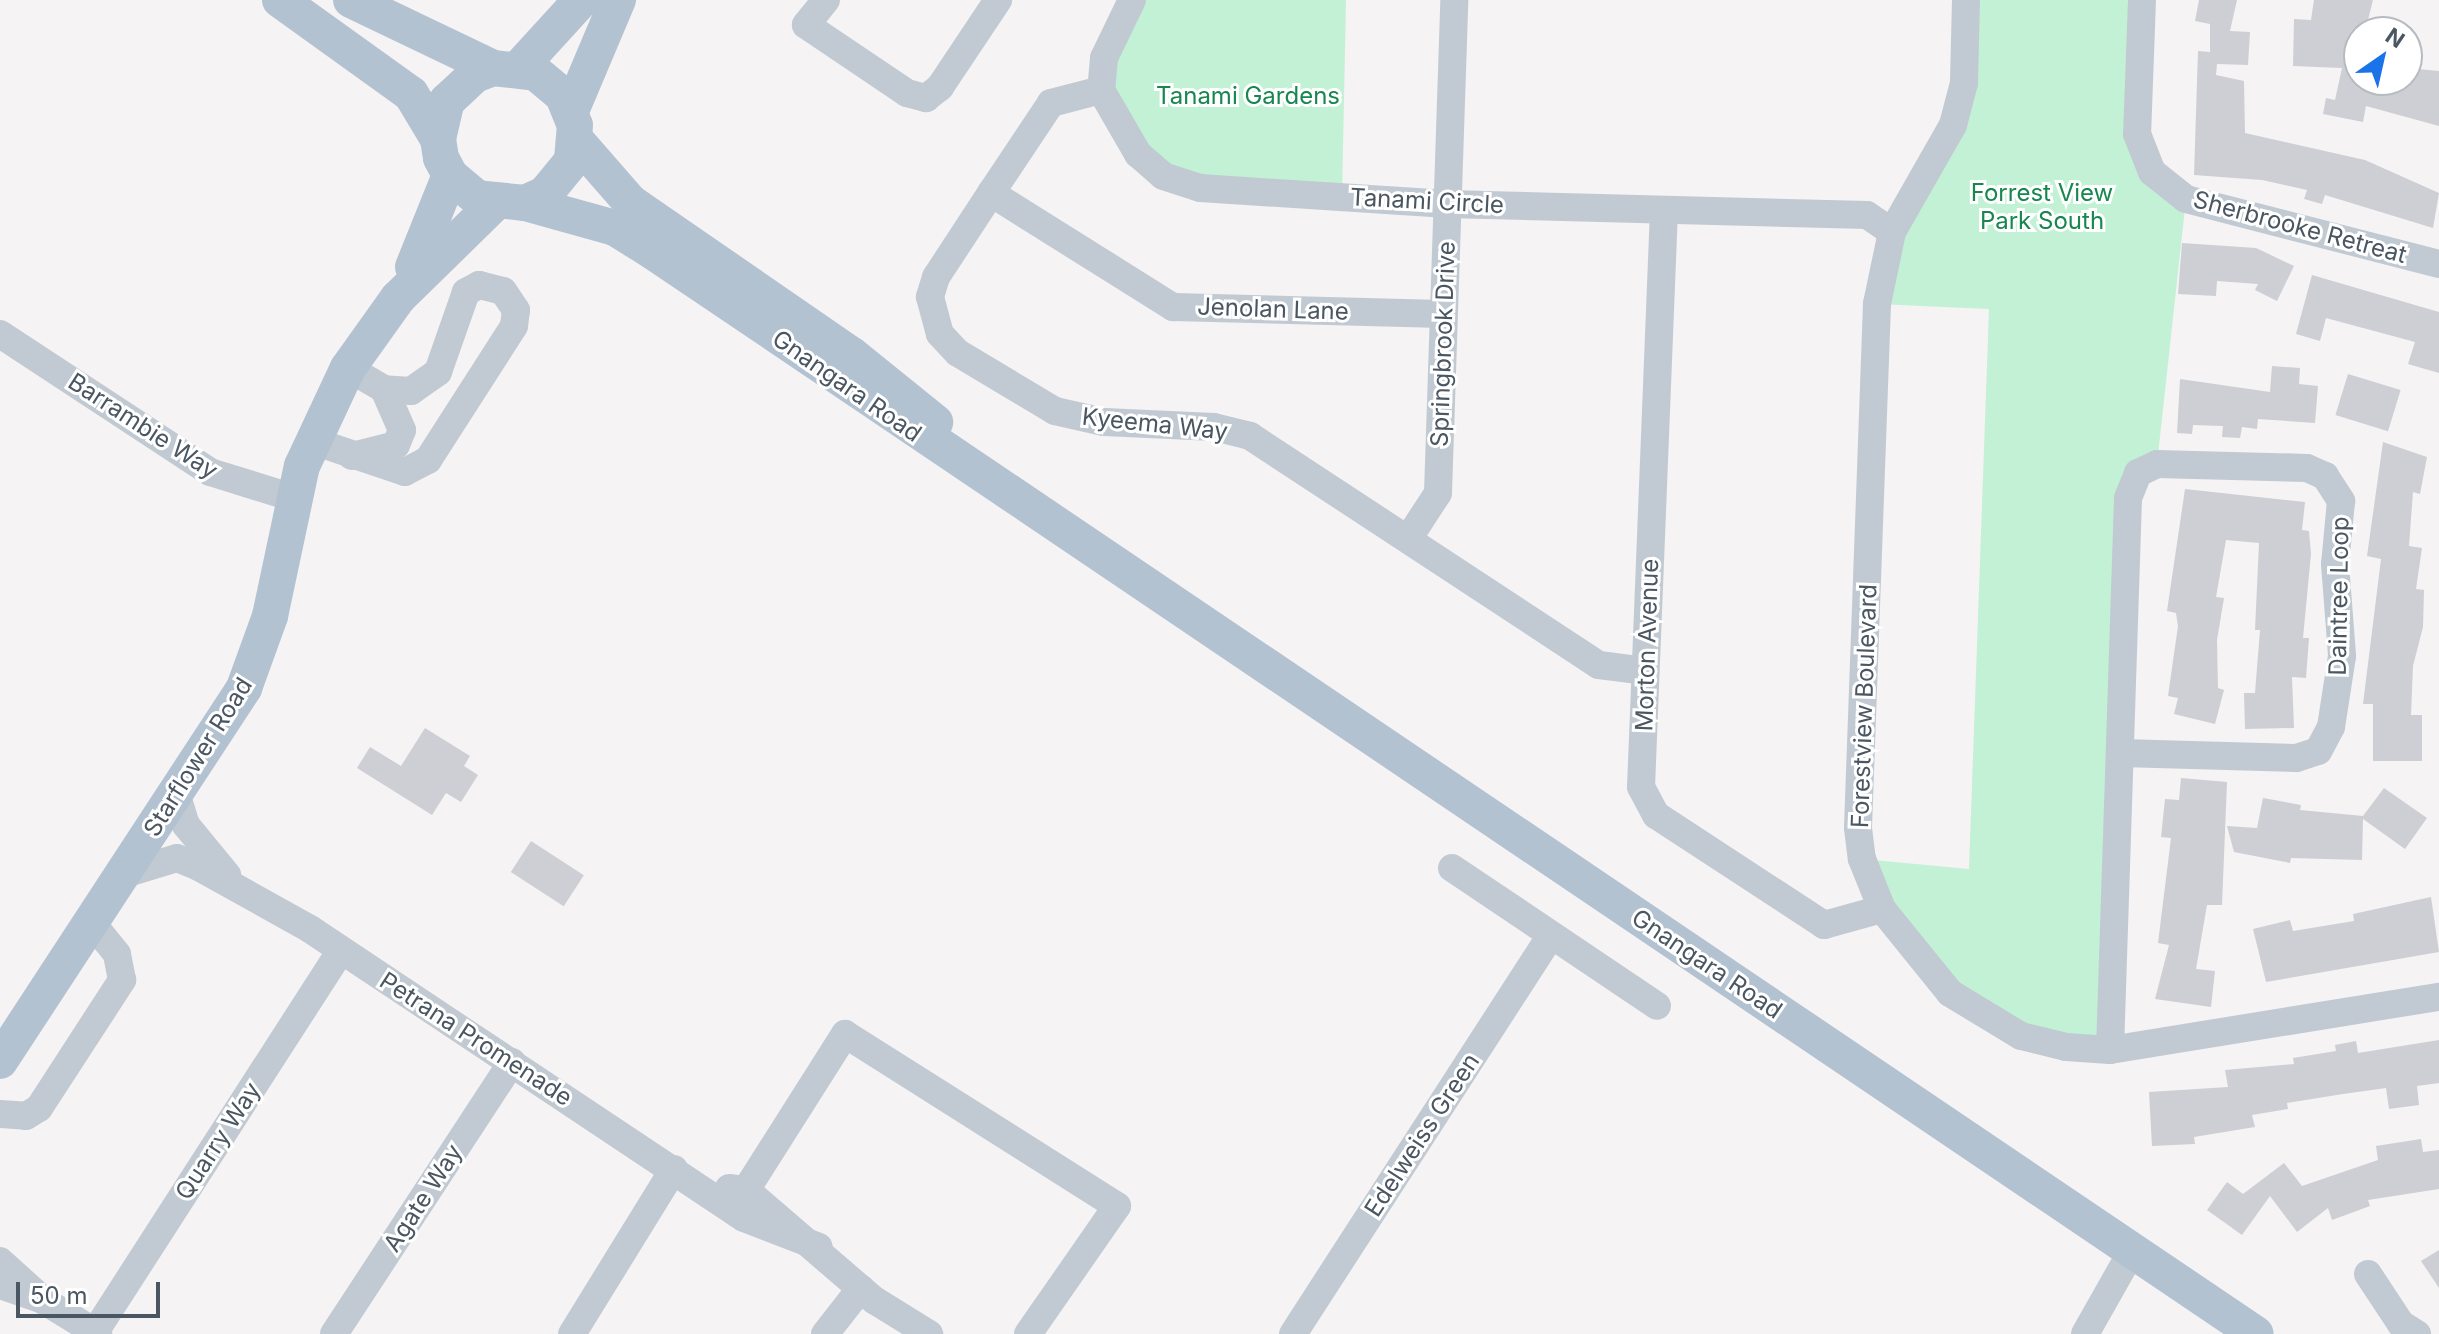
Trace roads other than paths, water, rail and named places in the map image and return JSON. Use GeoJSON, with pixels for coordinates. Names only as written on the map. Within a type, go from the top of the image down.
{"type":"FeatureCollection","features":[{"type":"Feature","properties":{"kind":"main road"},"geometry":{"type":"LineString","coordinates":[[280,0],[411,94],[438,139],[450,175],[509,204],[561,180],[574,126],[618,0]]}},
{"type":"Feature","properties":{"kind":"main road"},"geometry":{"type":"LineString","coordinates":[[351,0],[506,68],[551,83],[574,126]]}},
{"type":"Feature","properties":{"kind":"main road"},"geometry":{"type":"LineString","coordinates":[[438,139],[447,101],[475,75],[506,68],[581,0]]}},
{"type":"Feature","properties":{"kind":"main road","name":"Gnangara Road"},"geometry":{"type":"LineString","coordinates":[[574,126],[630,202],[852,355],[1158,595]]}},
{"type":"Feature","properties":{"kind":"main road","name":"Starflower Road"},"geometry":{"type":"LineString","coordinates":[[0,1061],[177,796],[252,671],[294,498],[313,441],[348,368],[398,298],[450,175]]}},
{"type":"Feature","properties":{"kind":"main road","name":"Gnangara Road"},"geometry":{"type":"LineString","coordinates":[[509,204],[615,228],[652,251],[2256,1334]]}},
{"type":"Feature","properties":{"kind":"main road","name":"Starflower Road"},"geometry":{"type":"LineString","coordinates":[[398,298],[509,204]]}},
{"type":"Feature","properties":{"kind":"street"},"geometry":{"type":"LineString","coordinates":[[826,0],[806,25],[907,93],[926,98],[940,87],[998,0]]}},
{"type":"Feature","properties":{"kind":"street"},"geometry":{"type":"LineString","coordinates":[[1101,90],[1104,58],[1132,0]]}},
{"type":"Feature","properties":{"kind":"street","name":"Springbrook Drive"},"geometry":{"type":"LineString","coordinates":[[1410,536],[1438,493],[1454,0]]}},
{"type":"Feature","properties":{"kind":"street","name":"Forestview Boulevard"},"geometry":{"type":"LineString","coordinates":[[1966,0],[1964,83],[1953,125],[1892,232],[1877,304],[1858,828],[1862,859],[1882,909],[1930,975],[1981,1015],[2021,1036],[2110,1050],[2439,997]]}},
{"type":"Feature","properties":{"kind":"street","name":"Sherbrooke Retreat"},"geometry":{"type":"LineString","coordinates":[[2142,0],[2137,134],[2152,172],[2186,199],[2439,264]]}},
{"type":"Feature","properties":{"kind":"street","name":"Kyeema Way"},"geometry":{"type":"LineString","coordinates":[[1101,90],[1051,103],[991,193],[936,277],[930,297],[940,334],[958,353],[1055,411],[1104,422],[1214,427],[1250,436],[1410,536],[1599,665],[1645,671]]}},
{"type":"Feature","properties":{"kind":"street","name":"Tanami Circle"},"geometry":{"type":"LineString","coordinates":[[1101,90],[1138,154],[1163,176],[1188,184],[1447,204],[1867,215],[1892,232]]}},
{"type":"Feature","properties":{"kind":"street","name":"Jenolan Lane"},"geometry":{"type":"LineString","coordinates":[[991,193],[1173,307],[1443,314]]}},
{"type":"Feature","properties":{"kind":"street","name":"Morton Avenue"},"geometry":{"type":"LineString","coordinates":[[1664,210],[1641,787],[1656,815],[1824,925],[1882,909]]}},
{"type":"Feature","properties":{"kind":"street"},"geometry":{"type":"LineString","coordinates":[[313,441],[348,456],[405,472],[428,460],[514,326],[516,310],[503,291],[479,285],[466,292],[438,372],[411,391],[384,389],[348,368]]}},
{"type":"Feature","properties":{"kind":"street","name":"Barrambie Way"},"geometry":{"type":"LineString","coordinates":[[0,334],[210,472],[294,498]]}},
{"type":"Feature","properties":{"kind":"street"},"geometry":{"type":"LineString","coordinates":[[348,456],[396,445],[402,430],[384,389]]}},
{"type":"Feature","properties":{"kind":"street","name":"Daintree Loop"},"geometry":{"type":"LineString","coordinates":[[2110,1050],[2128,498],[2138,473],[2157,464],[2307,468],[2325,476],[2341,501],[2335,564],[2342,656],[2331,727],[2318,751],[2296,758],[2121,753]]}},
{"type":"Feature","properties":{"kind":"street","name":"Petrana Promenade"},"geometry":{"type":"LineString","coordinates":[[177,796],[202,847],[249,896]]}},
{"type":"Feature","properties":{"kind":"street","name":"Petrana Promenade"},"geometry":{"type":"LineString","coordinates":[[124,874],[177,858],[249,896],[341,950],[674,1169],[700,1183]]}},
{"type":"Feature","properties":{"kind":"street"},"geometry":{"type":"LineString","coordinates":[[1452,868],[1657,1006]]}},
{"type":"Feature","properties":{"kind":"street"},"geometry":{"type":"LineString","coordinates":[[0,1114],[26,1116],[39,1108],[122,980],[117,954],[92,923]]}},
{"type":"Feature","properties":{"kind":"street","name":"Edelweiss Green"},"geometry":{"type":"LineString","coordinates":[[1293,1334],[1551,935]]}},
{"type":"Feature","properties":{"kind":"street","name":"Quarry Way"},"geometry":{"type":"LineString","coordinates":[[96,1333],[341,950]]}},
{"type":"Feature","properties":{"kind":"street"},"geometry":{"type":"LineString","coordinates":[[746,1190],[845,1034],[1117,1206],[1028,1334]]}},
{"type":"Feature","properties":{"kind":"street","name":"Agate Way"},"geometry":{"type":"LineString","coordinates":[[334,1334],[512,1062]]}},
{"type":"Feature","properties":{"kind":"street"},"geometry":{"type":"LineString","coordinates":[[572,1334],[674,1169]]}},
{"type":"Feature","properties":{"kind":"street"},"geometry":{"type":"LineString","coordinates":[[700,1183],[746,1190],[819,1247],[861,1288],[929,1334]]}},
{"type":"Feature","properties":{"kind":"street"},"geometry":{"type":"LineString","coordinates":[[700,1183],[744,1218],[819,1247]]}},
{"type":"Feature","properties":{"kind":"street"},"geometry":{"type":"LineString","coordinates":[[2085,1334],[2132,1251]]}},
{"type":"Feature","properties":{"kind":"street"},"geometry":{"type":"LineString","coordinates":[[0,1261],[43,1300],[96,1333]]}},
{"type":"Feature","properties":{"kind":"street"},"geometry":{"type":"LineString","coordinates":[[2368,1274],[2401,1324],[2417,1334]]}},
{"type":"Feature","properties":{"kind":"street"},"geometry":{"type":"LineString","coordinates":[[0,1285],[43,1300]]}},
{"type":"Feature","properties":{"kind":"street"},"geometry":{"type":"LineString","coordinates":[[825,1334],[861,1288]]}},
{"type":"Feature","properties":{"kind":"park label","name":"Tanami Gardens"},"geometry":{"type":"Point","coordinates":[1248,96]}},
{"type":"Feature","properties":{"kind":"park label","name":"Forrest View Park South"},"geometry":{"type":"Point","coordinates":[2042,207]}}]}
